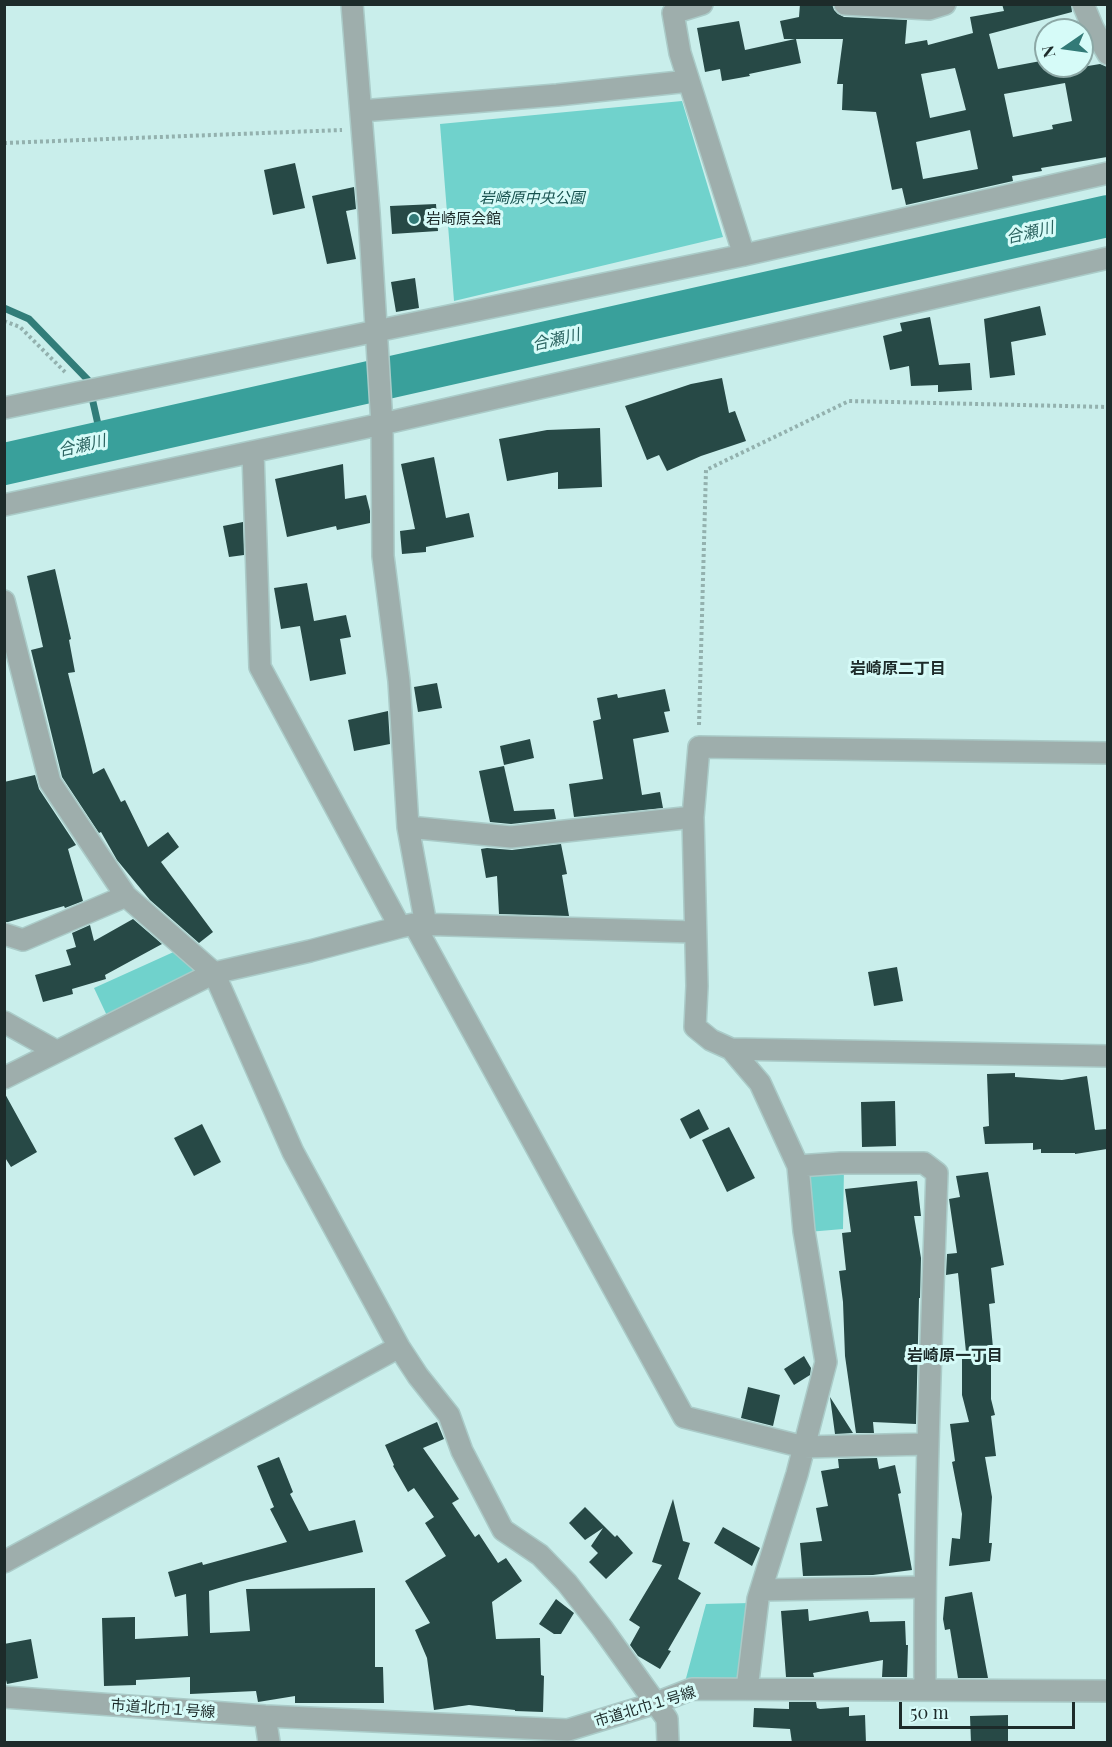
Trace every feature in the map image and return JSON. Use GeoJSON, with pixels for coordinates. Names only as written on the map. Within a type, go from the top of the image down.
{"type":"FeatureCollection","features":[{"type":"Feature","properties":{"kind":"street"},"geometry":{"type":"LineString","coordinates":[[352,4],[382,417],[383,556],[399,681],[413,925]]}},
{"type":"Feature","properties":{"kind":"street"},"geometry":{"type":"LineString","coordinates":[[702,4],[673,13],[680,53],[744,255]]}},
{"type":"Feature","properties":{"kind":"street"},"geometry":{"type":"LineString","coordinates":[[845,4],[929,9],[945,4]]}},
{"type":"Feature","properties":{"kind":"street"},"geometry":{"type":"LineString","coordinates":[[1083,4],[1107,54]]}},
{"type":"Feature","properties":{"kind":"street"},"geometry":{"type":"LineString","coordinates":[[362,120],[689,81]]}},
{"type":"Feature","properties":{"kind":"street"},"geometry":{"type":"LineString","coordinates":[[4,408],[744,255],[1107,173]]}},
{"type":"Feature","properties":{"kind":"street"},"geometry":{"type":"LineString","coordinates":[[4,505],[253,452],[382,417],[1107,258]]}},
{"type":"Feature","properties":{"kind":"street"},"geometry":{"type":"LineString","coordinates":[[253,452],[260,667],[413,925],[684,1418],[804,1447],[927,1444]]}},
{"type":"Feature","properties":{"kind":"street"},"geometry":{"type":"LineString","coordinates":[[4,601],[50,782],[126,896],[214,973],[293,1152],[399,1347],[418,1376],[449,1415],[462,1451],[503,1530],[540,1555],[567,1583],[602,1628],[667,1719],[668,1743]]}},
{"type":"Feature","properties":{"kind":"street"},"geometry":{"type":"LineString","coordinates":[[1107,753],[699,747],[693,817],[697,986],[695,1028],[711,1041],[731,1049],[1107,1056]]}},
{"type":"Feature","properties":{"kind":"street"},"geometry":{"type":"LineString","coordinates":[[408,827],[511,837],[693,817]]}},
{"type":"Feature","properties":{"kind":"street"},"geometry":{"type":"LineString","coordinates":[[4,934],[24,940],[126,896]]}},
{"type":"Feature","properties":{"kind":"street"},"geometry":{"type":"LineString","coordinates":[[4,1078],[214,973],[413,925],[695,932]]}},
{"type":"Feature","properties":{"kind":"street"},"geometry":{"type":"LineString","coordinates":[[4,1022],[56,1051]]}},
{"type":"Feature","properties":{"kind":"street"},"geometry":{"type":"LineString","coordinates":[[731,1049],[760,1083],[798,1166],[804,1232],[826,1362],[804,1447],[758,1599],[747,1689]]}},
{"type":"Feature","properties":{"kind":"street"},"geometry":{"type":"LineString","coordinates":[[798,1166],[924,1162],[937,1173],[927,1444],[925,1690]]}},
{"type":"Feature","properties":{"kind":"street"},"geometry":{"type":"LineString","coordinates":[[4,1563],[399,1347]]}},
{"type":"Feature","properties":{"kind":"street"},"geometry":{"type":"LineString","coordinates":[[761,1590],[925,1587]]}},
{"type":"Feature","properties":{"kind":"street","name":"市道北巾１号線"},"geometry":{"type":"LineString","coordinates":[[4,1697],[265,1716],[568,1730],[656,1703],[692,1689],[1107,1691]]}},
{"type":"Feature","properties":{"kind":"street"},"geometry":{"type":"LineString","coordinates":[[265,1716],[269,1743]]}},
{"type":"Feature","properties":{"kind":"path"},"geometry":{"type":"LineString","coordinates":[[4,143],[362,120]]}},
{"type":"Feature","properties":{"kind":"path"},"geometry":{"type":"LineString","coordinates":[[4,321],[20,327],[84,392]]}},
{"type":"Feature","properties":{"kind":"path"},"geometry":{"type":"LineString","coordinates":[[699,747],[706,470],[849,401],[1107,407]]}},
{"type":"Feature","properties":{"kind":"green space","name":"岩崎原中央公園"},"geometry":{"type":"Polygon","coordinates":[[[682,101],[723,237],[454,301],[440,124],[682,101]]]}},
{"type":"Feature","properties":{"kind":"green space"},"geometry":{"type":"Polygon","coordinates":[[[178,950],[202,974],[109,1020],[94,988],[178,950]]]}},
{"type":"Feature","properties":{"kind":"green space"},"geometry":{"type":"Polygon","coordinates":[[[844,1167],[843,1229],[808,1232],[804,1172],[844,1167]]]}},
{"type":"Feature","properties":{"kind":"green space"},"geometry":{"type":"Polygon","coordinates":[[[751,1603],[740,1681],[685,1682],[706,1604],[751,1603]]]}},
{"type":"Feature","properties":{"kind":"building"},"geometry":{"type":"Polygon","coordinates":[[[800,4],[832,4],[834,10],[844,17],[907,20],[905,44],[927,40],[928,45],[973,33],[970,17],[1004,11],[1002,4],[1071,4],[1072,12],[1049,18],[1034,18],[1034,22],[989,34],[998,69],[1034,62],[1034,78],[1094,78],[1094,65],[1100,64],[1107,67],[1107,157],[1041,168],[1042,171],[1012,176],[1013,181],[906,205],[902,188],[892,190],[876,112],[842,110],[843,84],[837,84],[843,39],[796,39],[801,63],[749,74],[750,76],[722,81],[720,69],[705,72],[697,28],[739,21],[745,50],[795,39],[784,39],[780,21],[799,17],[800,4]],[[955,68],[921,74],[930,118],[966,110],[955,68]],[[1065,83],[1004,94],[1013,137],[1053,129],[1052,125],[1072,121],[1065,83]],[[970,130],[916,142],[923,179],[978,169],[970,130]]]}},
{"type":"Feature","properties":{"kind":"building"},"geometry":{"type":"Polygon","coordinates":[[[295,163],[305,208],[273,215],[264,170],[295,163]]]}},
{"type":"Feature","properties":{"kind":"building"},"geometry":{"type":"Polygon","coordinates":[[[354,187],[356,209],[346,211],[356,259],[327,264],[312,196],[354,187]]]}},
{"type":"Feature","properties":{"kind":"building","name":"岩崎原会館"},"geometry":{"type":"Polygon","coordinates":[[[436,204],[438,231],[392,234],[390,206],[436,204]]]}},
{"type":"Feature","properties":{"kind":"building"},"geometry":{"type":"Polygon","coordinates":[[[415,278],[419,308],[396,312],[391,282],[415,278]]]}},
{"type":"Feature","properties":{"kind":"building"},"geometry":{"type":"Polygon","coordinates":[[[1040,306],[1046,335],[1011,342],[1015,375],[990,378],[984,319],[1040,306]]]}},
{"type":"Feature","properties":{"kind":"building"},"geometry":{"type":"Polygon","coordinates":[[[930,317],[939,365],[970,363],[972,390],[938,392],[938,385],[911,386],[909,366],[890,370],[883,336],[902,331],[900,323],[930,317]]]}},
{"type":"Feature","properties":{"kind":"building"},"geometry":{"type":"Polygon","coordinates":[[[722,378],[729,413],[735,411],[746,441],[701,456],[667,471],[659,455],[647,460],[625,406],[691,384],[722,378]]]}},
{"type":"Feature","properties":{"kind":"building"},"geometry":{"type":"Polygon","coordinates":[[[600,428],[602,487],[558,489],[558,472],[507,481],[499,439],[547,430],[600,428]]]}},
{"type":"Feature","properties":{"kind":"building"},"geometry":{"type":"Polygon","coordinates":[[[434,457],[446,518],[469,513],[474,537],[426,547],[426,552],[402,554],[400,531],[415,529],[401,464],[434,457]]]}},
{"type":"Feature","properties":{"kind":"building"},"geometry":{"type":"Polygon","coordinates":[[[343,464],[345,499],[366,495],[370,523],[337,530],[336,526],[287,537],[275,479],[343,464]]]}},
{"type":"Feature","properties":{"kind":"building"},"geometry":{"type":"Polygon","coordinates":[[[243,522],[244,555],[229,557],[223,526],[243,522]]]}},
{"type":"Feature","properties":{"kind":"building"},"geometry":{"type":"Polygon","coordinates":[[[55,569],[71,639],[69,640],[75,672],[68,673],[93,774],[104,768],[121,802],[125,800],[148,847],[168,832],[179,847],[161,862],[213,932],[199,943],[150,900],[117,860],[101,832],[99,833],[62,777],[31,650],[43,647],[27,576],[55,569]]]}},
{"type":"Feature","properties":{"kind":"building"},"geometry":{"type":"Polygon","coordinates":[[[307,583],[314,621],[346,615],[351,637],[340,639],[346,674],[310,681],[300,626],[281,629],[274,588],[307,583]]]}},
{"type":"Feature","properties":{"kind":"building"},"geometry":{"type":"Polygon","coordinates":[[[437,683],[442,708],[418,712],[414,687],[437,683]]]}},
{"type":"Feature","properties":{"kind":"building"},"geometry":{"type":"Polygon","coordinates":[[[665,689],[670,711],[664,712],[669,732],[633,739],[642,795],[660,792],[663,808],[574,817],[569,784],[603,779],[593,721],[601,719],[597,698],[617,694],[618,698],[665,689]]]}},
{"type":"Feature","properties":{"kind":"building"},"geometry":{"type":"Polygon","coordinates":[[[388,711],[390,744],[354,751],[348,720],[388,711]]]}},
{"type":"Feature","properties":{"kind":"building"},"geometry":{"type":"Polygon","coordinates":[[[530,739],[534,758],[504,765],[500,746],[530,739]]]}},
{"type":"Feature","properties":{"kind":"building"},"geometry":{"type":"Polygon","coordinates":[[[504,766],[514,811],[554,809],[556,819],[511,824],[490,822],[479,771],[504,766]]]}},
{"type":"Feature","properties":{"kind":"building"},"geometry":{"type":"Polygon","coordinates":[[[35,775],[39,789],[76,845],[68,849],[83,901],[65,908],[64,906],[4,922],[4,782],[35,775]]]}},
{"type":"Feature","properties":{"kind":"building"},"geometry":{"type":"Polygon","coordinates":[[[561,844],[567,874],[562,875],[569,916],[499,914],[497,876],[486,878],[481,849],[512,850],[561,844]]]}},
{"type":"Feature","properties":{"kind":"building"},"geometry":{"type":"Polygon","coordinates":[[[133,919],[162,944],[105,975],[106,979],[72,989],[73,994],[43,1002],[35,975],[71,965],[66,950],[76,947],[72,933],[90,925],[94,941],[133,919]]]}},
{"type":"Feature","properties":{"kind":"building"},"geometry":{"type":"Polygon","coordinates":[[[897,967],[903,1001],[874,1006],[868,972],[897,967]]]}},
{"type":"Feature","properties":{"kind":"building"},"geometry":{"type":"Polygon","coordinates":[[[1015,1073],[1015,1077],[1062,1080],[1087,1076],[1095,1130],[1107,1129],[1107,1149],[1075,1154],[1041,1153],[1041,1149],[1033,1150],[1033,1143],[985,1144],[983,1127],[989,1126],[987,1074],[1015,1073]]]}},
{"type":"Feature","properties":{"kind":"building"},"geometry":{"type":"Polygon","coordinates":[[[4,1092],[37,1152],[11,1167],[4,1156],[4,1092]]]}},
{"type":"Feature","properties":{"kind":"building"},"geometry":{"type":"Polygon","coordinates":[[[895,1101],[896,1146],[862,1147],[861,1102],[895,1101]]]}},
{"type":"Feature","properties":{"kind":"building"},"geometry":{"type":"Polygon","coordinates":[[[699,1109],[709,1129],[690,1139],[680,1119],[699,1109]]]}},
{"type":"Feature","properties":{"kind":"building"},"geometry":{"type":"Polygon","coordinates":[[[202,1124],[221,1162],[194,1176],[174,1138],[202,1124]]]}},
{"type":"Feature","properties":{"kind":"building"},"geometry":{"type":"Polygon","coordinates":[[[729,1127],[755,1178],[727,1192],[702,1140],[729,1127]]]}},
{"type":"Feature","properties":{"kind":"building"},"geometry":{"type":"Polygon","coordinates":[[[988,1172],[1004,1265],[991,1268],[995,1303],[989,1304],[993,1348],[991,1348],[991,1399],[995,1415],[991,1416],[996,1456],[985,1457],[992,1497],[989,1543],[992,1543],[990,1561],[949,1566],[952,1538],[960,1539],[962,1514],[952,1462],[955,1461],[950,1424],[969,1422],[962,1395],[962,1352],[966,1352],[958,1273],[946,1275],[947,1254],[957,1253],[949,1199],[960,1197],[956,1176],[988,1172]]]}},
{"type":"Feature","properties":{"kind":"building"},"geometry":{"type":"Polygon","coordinates":[[[917,1181],[921,1216],[914,1216],[921,1258],[916,1424],[873,1422],[874,1433],[856,1433],[845,1356],[843,1302],[839,1271],[846,1270],[842,1233],[851,1232],[845,1189],[917,1181]]]}},
{"type":"Feature","properties":{"kind":"building"},"geometry":{"type":"Polygon","coordinates":[[[804,1356],[811,1368],[810,1375],[794,1385],[784,1369],[804,1356]]]}},
{"type":"Feature","properties":{"kind":"building"},"geometry":{"type":"Polygon","coordinates":[[[748,1387],[780,1395],[773,1426],[741,1418],[748,1387]]]}},
{"type":"Feature","properties":{"kind":"building"},"geometry":{"type":"Polygon","coordinates":[[[830,1397],[853,1433],[835,1434],[830,1397]]]}},
{"type":"Feature","properties":{"kind":"building"},"geometry":{"type":"Polygon","coordinates":[[[437,1422],[444,1439],[423,1448],[459,1499],[452,1503],[475,1537],[479,1534],[498,1563],[506,1558],[522,1581],[492,1602],[496,1639],[540,1638],[541,1675],[544,1676],[543,1712],[469,1705],[434,1710],[427,1658],[415,1630],[430,1623],[405,1581],[446,1556],[425,1523],[434,1517],[414,1488],[408,1492],[393,1466],[385,1445],[437,1422]]]}},
{"type":"Feature","properties":{"kind":"building"},"geometry":{"type":"Polygon","coordinates":[[[279,1457],[293,1492],[290,1494],[309,1531],[355,1520],[363,1552],[209,1591],[210,1633],[250,1631],[246,1589],[375,1588],[375,1667],[383,1667],[384,1703],[295,1703],[295,1696],[258,1702],[256,1691],[190,1694],[190,1677],[136,1680],[136,1685],[104,1686],[102,1618],[135,1617],[135,1639],[188,1636],[186,1594],[175,1597],[168,1572],[287,1542],[270,1509],[274,1507],[257,1466],[279,1457]]]}},
{"type":"Feature","properties":{"kind":"building"},"geometry":{"type":"Polygon","coordinates":[[[877,1458],[879,1469],[895,1465],[912,1570],[873,1575],[803,1576],[800,1543],[822,1541],[816,1508],[828,1506],[821,1471],[839,1468],[838,1459],[877,1458]]]}},
{"type":"Feature","properties":{"kind":"building"},"geometry":{"type":"Polygon","coordinates":[[[673,1499],[683,1541],[690,1543],[678,1579],[701,1593],[668,1650],[671,1651],[660,1669],[638,1656],[630,1645],[640,1627],[629,1620],[662,1565],[652,1562],[673,1499]]]}},
{"type":"Feature","properties":{"kind":"building"},"geometry":{"type":"Polygon","coordinates":[[[585,1507],[615,1537],[617,1535],[633,1553],[606,1579],[589,1562],[598,1553],[591,1546],[603,1528],[585,1540],[569,1523],[585,1507]]]}},
{"type":"Feature","properties":{"kind":"building"},"geometry":{"type":"Polygon","coordinates":[[[723,1527],[760,1548],[752,1566],[714,1543],[723,1527]]]}},
{"type":"Feature","properties":{"kind":"building"},"geometry":{"type":"Polygon","coordinates":[[[972,1592],[988,1678],[958,1678],[950,1629],[945,1630],[943,1619],[945,1597],[972,1592]]]}},
{"type":"Feature","properties":{"kind":"building"},"geometry":{"type":"Polygon","coordinates":[[[556,1599],[574,1613],[561,1634],[554,1634],[539,1624],[556,1599]]]}},
{"type":"Feature","properties":{"kind":"building"},"geometry":{"type":"Polygon","coordinates":[[[808,1609],[809,1621],[868,1611],[870,1622],[905,1621],[906,1645],[908,1645],[907,1677],[882,1677],[883,1660],[813,1673],[814,1677],[786,1677],[781,1611],[808,1609]]]}},
{"type":"Feature","properties":{"kind":"building"},"geometry":{"type":"Polygon","coordinates":[[[31,1639],[38,1678],[7,1684],[4,1672],[4,1644],[31,1639]]]}},
{"type":"Feature","properties":{"kind":"building"},"geometry":{"type":"Polygon","coordinates":[[[789,1702],[816,1702],[817,1708],[820,1709],[849,1707],[849,1716],[865,1715],[866,1743],[792,1743],[790,1729],[753,1727],[754,1708],[789,1709],[789,1702]]]}},
{"type":"Feature","properties":{"kind":"building"},"geometry":{"type":"Polygon","coordinates":[[[1008,1715],[1008,1743],[971,1743],[970,1716],[1008,1715]]]}},
{"type":"Feature","properties":{"kind":"waterway","name":"合瀬川"},"geometry":{"type":"LineString","coordinates":[[4,464],[1108,216]]}},
{"type":"Feature","properties":{"kind":"waterway"},"geometry":{"type":"LineString","coordinates":[[4,308],[29,319],[88,380],[102,442]]}},
{"type":"Feature","properties":{"kind":"place","name":"岩崎原会館"},"geometry":{"type":"Point","coordinates":[414,219]}},
{"type":"Feature","properties":{"kind":"district","name":"岩崎原二丁目"},"geometry":{"type":"Point","coordinates":[898,669]}},
{"type":"Feature","properties":{"kind":"district","name":"岩崎原一丁目"},"geometry":{"type":"Point","coordinates":[955,1356]}}]}
